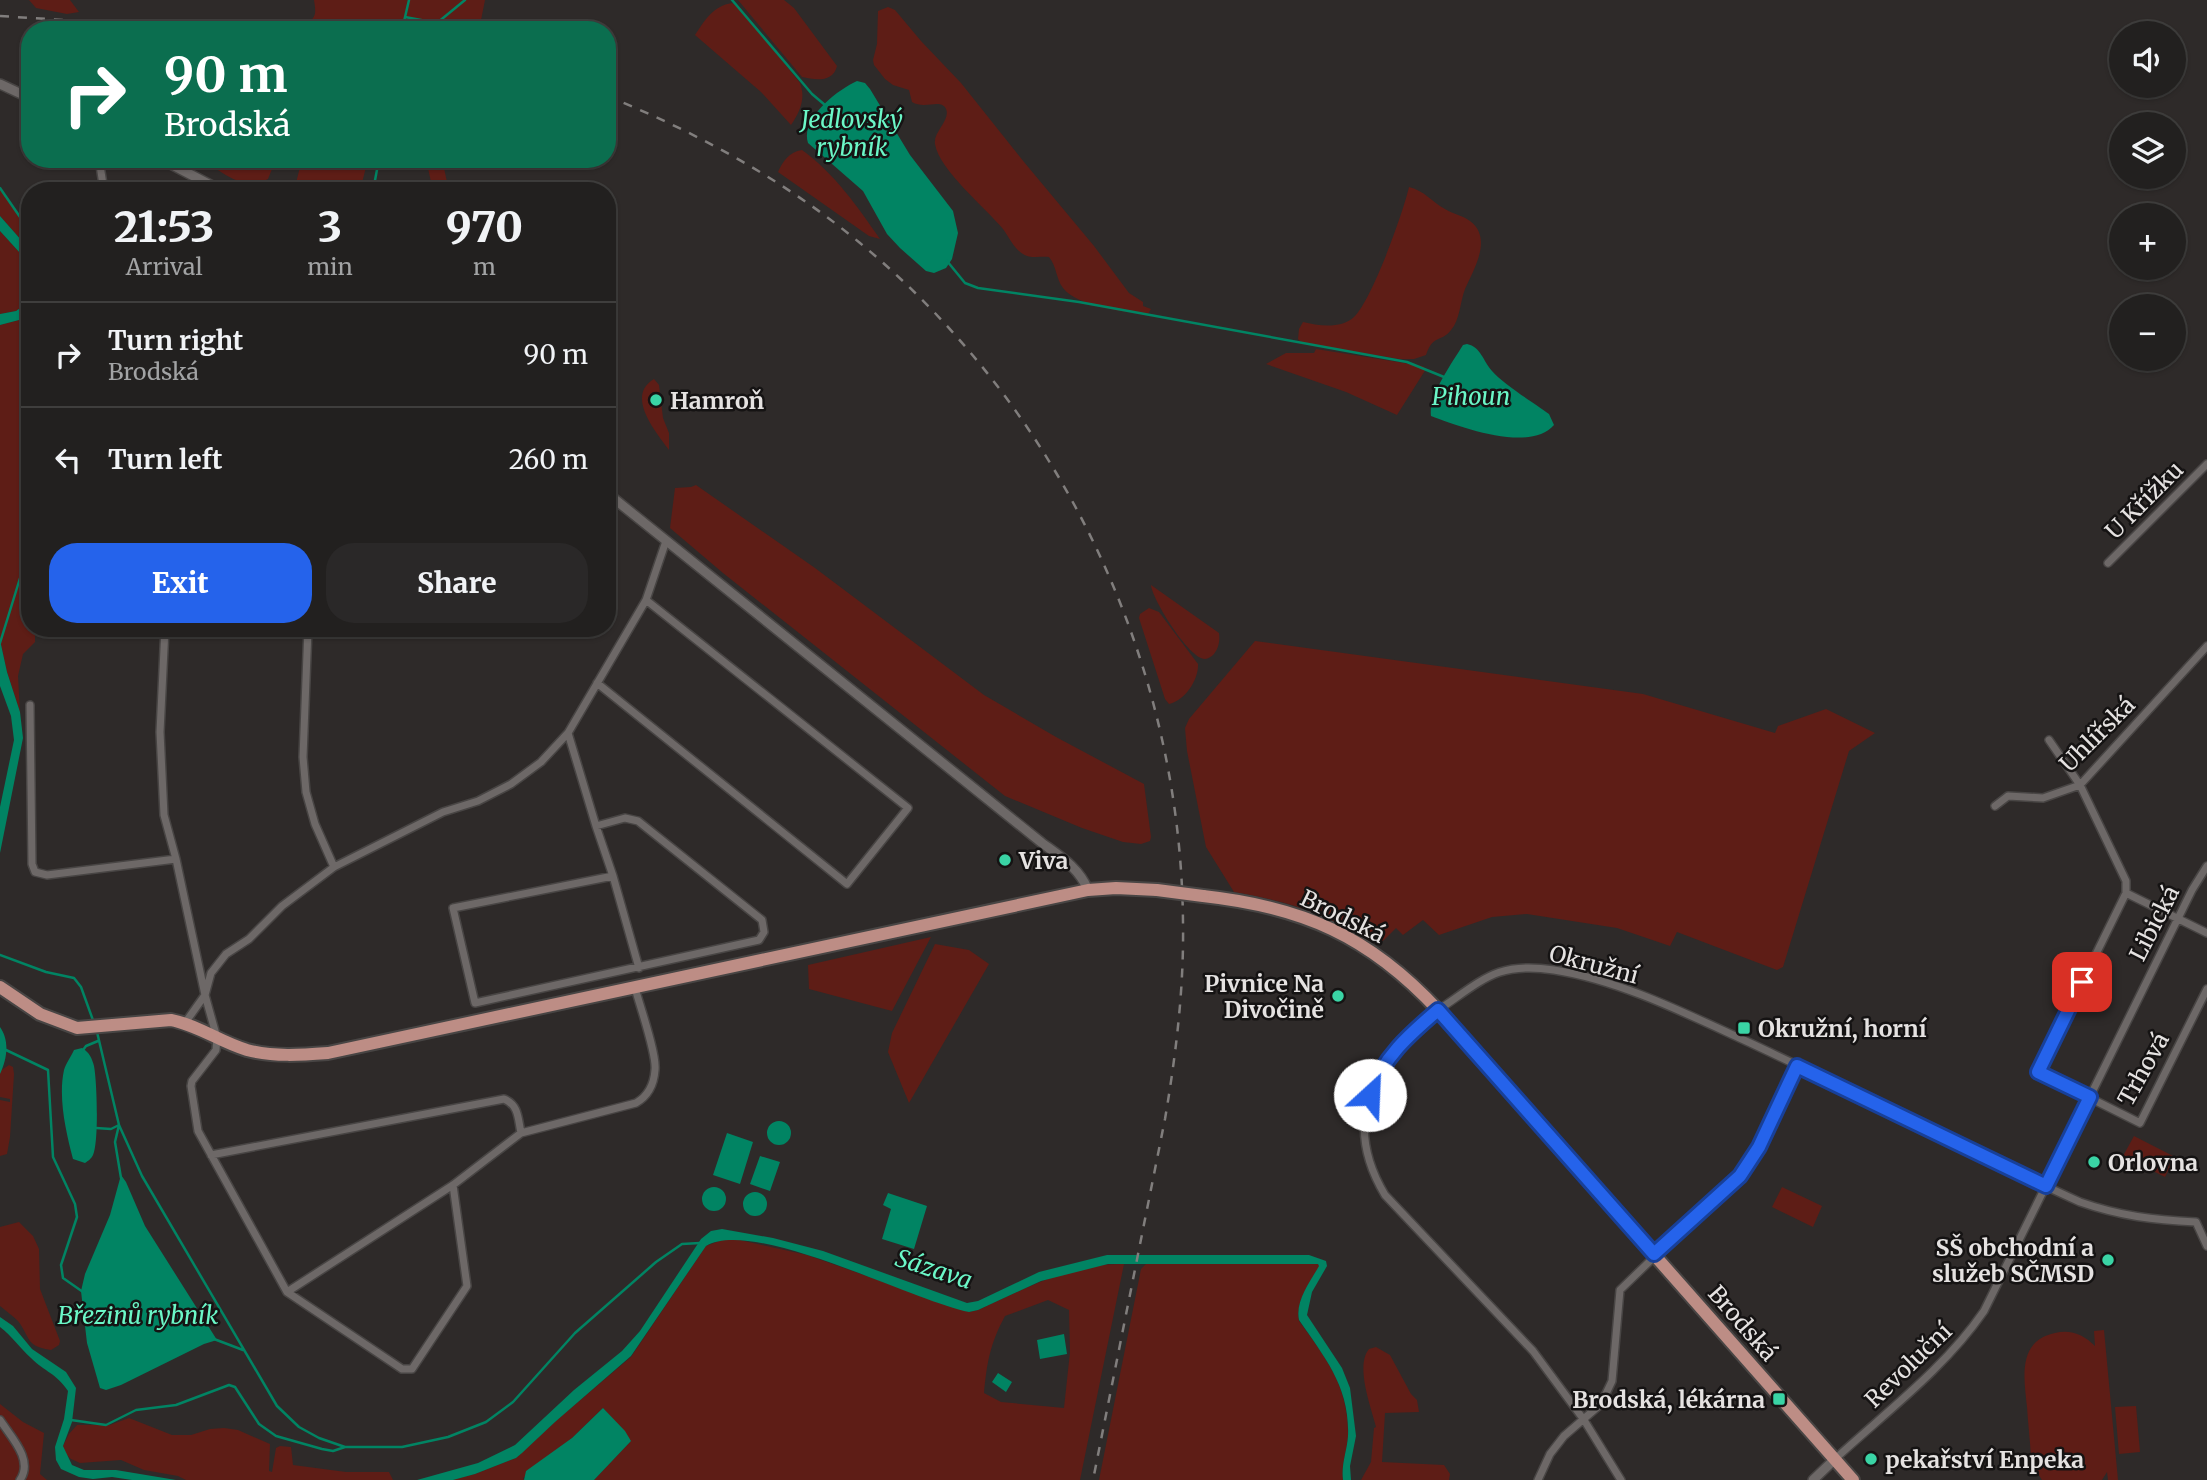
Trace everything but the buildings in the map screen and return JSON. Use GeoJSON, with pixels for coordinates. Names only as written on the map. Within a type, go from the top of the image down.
{"type":"FeatureCollection","features":[{"type":"Feature","properties":{"kind":"main road","name":"Brodská"},"geometry":{"type":"LineString","coordinates":[[185,1023],[247,1050],[279,1055],[328,1053],[1088,890],[1157,890],[1273,907],[1333,929],[1380,956],[1408,979],[1853,1480]]}},
{"type":"Feature","properties":{"kind":"main road"},"geometry":{"type":"LineString","coordinates":[[0,987],[40,1014],[77,1028],[144,1021],[171,1020],[185,1023]]}},
{"type":"Feature","properties":{"kind":"street"},"geometry":{"type":"LineString","coordinates":[[0,84],[21,94]]}},
{"type":"Feature","properties":{"kind":"street"},"geometry":{"type":"LineString","coordinates":[[178,168],[205,182]]}},
{"type":"Feature","properties":{"kind":"street","name":"U Křížku"},"geometry":{"type":"LineString","coordinates":[[2108,563],[2207,464]]}},
{"type":"Feature","properties":{"kind":"street"},"geometry":{"type":"LineString","coordinates":[[616,501],[1072,865],[1084,878],[1088,890]]}},
{"type":"Feature","properties":{"kind":"street"},"geometry":{"type":"LineString","coordinates":[[185,1023],[205,995],[211,972],[226,954],[249,939],[282,906],[334,867],[443,812],[478,801],[511,784],[541,762],[568,733],[646,600],[666,541]]}},
{"type":"Feature","properties":{"kind":"street"},"geometry":{"type":"LineString","coordinates":[[597,683],[847,884],[908,808],[646,600]]}},
{"type":"Feature","properties":{"kind":"street"},"geometry":{"type":"LineString","coordinates":[[164,637],[160,732],[164,815],[217,1038],[216,1050],[192,1081],[198,1131],[287,1293],[402,1369],[412,1369],[467,1286],[453,1185]]}},
{"type":"Feature","properties":{"kind":"street"},"geometry":{"type":"LineString","coordinates":[[308,637],[303,757],[306,792],[315,824],[334,867]]}},
{"type":"Feature","properties":{"kind":"street","name":"Uhlířská"},"geometry":{"type":"LineString","coordinates":[[1995,806],[2008,796],[2043,798],[2080,785],[2207,646]]}},
{"type":"Feature","properties":{"kind":"street"},"geometry":{"type":"LineString","coordinates":[[30,705],[32,864],[35,872],[47,875],[176,859]]}},
{"type":"Feature","properties":{"kind":"street"},"geometry":{"type":"LineString","coordinates":[[568,733],[639,968]]}},
{"type":"Feature","properties":{"kind":"street"},"geometry":{"type":"LineString","coordinates":[[2049,740],[2080,785],[2126,881],[2126,893],[2038,1072],[2090,1097]]}},
{"type":"Feature","properties":{"kind":"street"},"geometry":{"type":"LineString","coordinates":[[596,826],[625,818],[638,821],[762,920],[764,932],[759,940],[475,1003],[453,908],[613,876]]}},
{"type":"Feature","properties":{"kind":"street","name":"Libická"},"geometry":{"type":"LineString","coordinates":[[2046,1186],[2178,918],[2207,866]]}},
{"type":"Feature","properties":{"kind":"street"},"geometry":{"type":"LineString","coordinates":[[2126,893],[2207,933]]}},
{"type":"Feature","properties":{"kind":"street","name":"Okružní"},"geometry":{"type":"LineString","coordinates":[[1621,1480],[1584,1419],[1533,1351],[1385,1195],[1369,1165],[1365,1113],[1373,1083],[1390,1055],[1438,1010],[1495,972],[1537,968],[1587,977],[1664,1005],[2046,1186],[2108,1211],[2137,1218],[2196,1222],[2207,1247]]}},
{"type":"Feature","properties":{"kind":"street"},"geometry":{"type":"LineString","coordinates":[[287,1293],[453,1185],[521,1133],[644,1098],[651,1088],[656,1069],[635,988]]}},
{"type":"Feature","properties":{"kind":"street","name":"Trhová"},"geometry":{"type":"LineString","coordinates":[[2090,1097],[2140,1123],[2207,989]]}},
{"type":"Feature","properties":{"kind":"street"},"geometry":{"type":"LineString","coordinates":[[1538,1480],[1550,1454],[1564,1436],[1601,1405],[1612,1381],[1620,1290],[1654,1254],[1740,1176],[1759,1147],[1797,1066]]}},
{"type":"Feature","properties":{"kind":"street"},"geometry":{"type":"LineString","coordinates":[[211,1154],[504,1099],[516,1107],[521,1133]]}},
{"type":"Feature","properties":{"kind":"street","name":"Revoluční"},"geometry":{"type":"LineString","coordinates":[[1813,1480],[1966,1338],[1984,1311],[2046,1186]]}},
{"type":"Feature","properties":{"kind":"street"},"geometry":{"type":"LineString","coordinates":[[0,1420],[26,1463],[24,1475],[20,1480]]}},
{"type":"Feature","properties":{"kind":"shaded area"},"geometry":{"type":"Polygon","coordinates":[[[29,0],[70,0],[79,12],[67,14],[36,8],[29,0]]]}},
{"type":"Feature","properties":{"kind":"shaded area"},"geometry":{"type":"Polygon","coordinates":[[[314,0],[485,0],[481,21],[309,21],[315,15],[314,0]]]}},
{"type":"Feature","properties":{"kind":"shaded area"},"geometry":{"type":"Polygon","coordinates":[[[738,0],[784,0],[794,8],[837,66],[832,75],[823,79],[802,77],[738,0]]]}},
{"type":"Feature","properties":{"kind":"shaded area"},"geometry":{"type":"Polygon","coordinates":[[[732,3],[740,8],[800,83],[801,105],[791,125],[761,92],[695,35],[715,10],[732,3]]]}},
{"type":"Feature","properties":{"kind":"shaded area"},"geometry":{"type":"Polygon","coordinates":[[[888,7],[895,10],[961,83],[1129,293],[1143,302],[1143,306],[1151,309],[1148,314],[1090,304],[1070,294],[1063,288],[1049,257],[1026,256],[1020,252],[1003,229],[954,177],[938,154],[935,144],[947,113],[944,106],[912,102],[909,90],[893,85],[874,65],[878,11],[888,7]]]}},
{"type":"Feature","properties":{"kind":"shaded area"},"geometry":{"type":"Polygon","coordinates":[[[802,150],[835,180],[880,239],[869,236],[778,172],[787,158],[802,150]]]}},
{"type":"Feature","properties":{"kind":"shaded area"},"geometry":{"type":"Polygon","coordinates":[[[215,168],[272,168],[268,179],[261,182],[242,182],[215,168]]]}},
{"type":"Feature","properties":{"kind":"shaded area"},"geometry":{"type":"Polygon","coordinates":[[[300,168],[366,168],[362,182],[296,182],[300,168]]]}},
{"type":"Feature","properties":{"kind":"shaded area"},"geometry":{"type":"Polygon","coordinates":[[[428,168],[444,168],[447,182],[431,182],[428,168]]]}},
{"type":"Feature","properties":{"kind":"shaded area"},"geometry":{"type":"Polygon","coordinates":[[[1409,187],[1470,221],[1480,236],[1480,254],[1465,289],[1454,326],[1431,344],[1426,355],[1414,359],[1399,359],[1302,343],[1298,339],[1303,322],[1336,325],[1349,321],[1361,308],[1386,255],[1409,187]]]}},
{"type":"Feature","properties":{"kind":"shaded area"},"geometry":{"type":"Polygon","coordinates":[[[0,189],[21,218],[21,240],[0,216],[0,189]]]}},
{"type":"Feature","properties":{"kind":"shaded area"},"geometry":{"type":"Polygon","coordinates":[[[0,231],[21,254],[21,307],[0,314],[0,231]]]}},
{"type":"Feature","properties":{"kind":"shaded area"},"geometry":{"type":"Polygon","coordinates":[[[21,319],[21,637],[35,637],[35,642],[23,654],[18,676],[20,712],[0,640],[0,325],[21,319]]]}},
{"type":"Feature","properties":{"kind":"shaded area"},"geometry":{"type":"Polygon","coordinates":[[[1316,349],[1423,366],[1426,369],[1397,415],[1346,392],[1266,364],[1286,353],[1314,353],[1316,349]]]}},
{"type":"Feature","properties":{"kind":"shaded area"},"geometry":{"type":"Polygon","coordinates":[[[654,379],[659,385],[663,418],[669,433],[669,450],[651,424],[643,404],[642,395],[646,386],[654,379]]]}},
{"type":"Feature","properties":{"kind":"shaded area"},"geometry":{"type":"Polygon","coordinates":[[[696,485],[815,568],[984,695],[1144,784],[1150,841],[1141,844],[1123,842],[1005,796],[670,528],[675,488],[696,485]]]}},
{"type":"Feature","properties":{"kind":"shaded area"},"geometry":{"type":"Polygon","coordinates":[[[1151,585],[1219,633],[1218,647],[1213,655],[1205,659],[1198,656],[1181,639],[1164,615],[1151,585]]]}},
{"type":"Feature","properties":{"kind":"shaded area"},"geometry":{"type":"Polygon","coordinates":[[[1149,608],[1159,612],[1198,664],[1190,688],[1180,699],[1169,704],[1165,699],[1139,618],[1140,614],[1149,608]]]}},
{"type":"Feature","properties":{"kind":"shaded area"},"geometry":{"type":"Polygon","coordinates":[[[1255,641],[1643,694],[1775,733],[1778,726],[1826,709],[1875,733],[1849,751],[1783,967],[1777,970],[1677,932],[1670,946],[1617,928],[1527,914],[1492,917],[1439,935],[1423,920],[1403,935],[1396,928],[1377,944],[1308,911],[1274,900],[1234,892],[1206,847],[1185,728],[1189,719],[1255,641]]]}},
{"type":"Feature","properties":{"kind":"shaded area"},"geometry":{"type":"Polygon","coordinates":[[[931,937],[892,1011],[809,989],[808,965],[931,937]]]}},
{"type":"Feature","properties":{"kind":"shaded area"},"geometry":{"type":"Polygon","coordinates":[[[935,944],[969,950],[989,964],[909,1103],[888,1052],[892,1033],[935,944]]]}},
{"type":"Feature","properties":{"kind":"shaded area"},"geometry":{"type":"Polygon","coordinates":[[[9,1065],[13,1067],[14,1074],[10,1137],[7,1154],[0,1156],[0,1100],[10,1102],[10,1099],[0,1097],[0,1071],[9,1065]]]}},
{"type":"Feature","properties":{"kind":"shaded area"},"geometry":{"type":"Polygon","coordinates":[[[2134,1136],[2175,1157],[2165,1177],[2123,1156],[2134,1136]]]}},
{"type":"Feature","properties":{"kind":"shaded area"},"geometry":{"type":"Polygon","coordinates":[[[1782,1187],[1822,1206],[1813,1227],[1772,1207],[1782,1187]]]}},
{"type":"Feature","properties":{"kind":"shaded area"},"geometry":{"type":"Polygon","coordinates":[[[19,1222],[33,1236],[39,1249],[40,1289],[60,1341],[59,1345],[51,1350],[33,1344],[18,1321],[0,1306],[0,1227],[19,1222]]]}},
{"type":"Feature","properties":{"kind":"shaded area"},"geometry":{"type":"Polygon","coordinates":[[[735,1239],[807,1255],[969,1312],[1067,1273],[1124,1264],[1080,1480],[594,1480],[631,1441],[603,1408],[572,1438],[523,1478],[524,1480],[452,1480],[516,1458],[631,1357],[706,1246],[735,1239]],[[1048,1300],[1005,1316],[990,1353],[984,1393],[1001,1402],[1064,1408],[1070,1352],[1069,1310],[1048,1300]]]}},
{"type":"Feature","properties":{"kind":"shaded area"},"geometry":{"type":"Polygon","coordinates":[[[1146,1264],[1320,1266],[1301,1299],[1298,1314],[1299,1321],[1334,1374],[1345,1403],[1348,1436],[1343,1480],[1099,1480],[1141,1269],[1146,1264]]]}},
{"type":"Feature","properties":{"kind":"shaded area"},"geometry":{"type":"Polygon","coordinates":[[[2104,1330],[2118,1480],[2108,1480],[2107,1472],[2102,1480],[2042,1480],[2031,1457],[2025,1384],[2029,1352],[2043,1337],[2061,1332],[2077,1334],[2095,1346],[2094,1331],[2104,1330]]]}},
{"type":"Feature","properties":{"kind":"shaded area"},"geometry":{"type":"Polygon","coordinates":[[[1376,1347],[1390,1355],[1417,1400],[1419,1412],[1385,1413],[1382,1462],[1444,1465],[1450,1474],[1449,1480],[1361,1480],[1371,1462],[1376,1427],[1365,1387],[1363,1366],[1369,1349],[1376,1347]]]}},
{"type":"Feature","properties":{"kind":"shaded area"},"geometry":{"type":"Polygon","coordinates":[[[0,1404],[23,1422],[44,1433],[40,1474],[47,1480],[0,1480],[0,1404]]]}},
{"type":"Feature","properties":{"kind":"shaded area"},"geometry":{"type":"Polygon","coordinates":[[[2136,1406],[2140,1452],[2119,1454],[2115,1407],[2136,1406]]]}},
{"type":"Feature","properties":{"kind":"shaded area"},"geometry":{"type":"Polygon","coordinates":[[[129,1418],[172,1435],[191,1435],[210,1429],[238,1430],[270,1444],[269,1471],[272,1472],[276,1448],[280,1446],[291,1447],[293,1465],[346,1472],[389,1472],[393,1480],[186,1480],[144,1470],[121,1460],[80,1463],[66,1454],[63,1446],[77,1425],[110,1425],[129,1418]]]}},
{"type":"Feature","properties":{"kind":"water","name":"Jedlovský rybník"},"geometry":{"type":"Polygon","coordinates":[[[857,81],[865,83],[870,89],[910,155],[953,211],[958,233],[952,259],[946,268],[934,273],[926,271],[900,248],[887,234],[863,191],[808,143],[809,124],[822,106],[857,81]]]}},
{"type":"Feature","properties":{"kind":"water"},"geometry":{"type":"Polygon","coordinates":[[[0,216],[21,240],[21,254],[0,231],[0,216]]]}},
{"type":"Feature","properties":{"kind":"water"},"geometry":{"type":"Polygon","coordinates":[[[21,307],[21,319],[0,325],[0,314],[21,307]]]}},
{"type":"Feature","properties":{"kind":"water","name":"Pihoun"},"geometry":{"type":"Polygon","coordinates":[[[1467,344],[1479,351],[1503,382],[1549,414],[1554,425],[1543,433],[1529,437],[1512,437],[1476,431],[1431,416],[1433,399],[1442,380],[1463,345],[1467,344]]]}},
{"type":"Feature","properties":{"kind":"water"},"geometry":{"type":"Polygon","coordinates":[[[0,640],[20,712],[23,738],[0,853],[0,807],[14,740],[11,716],[0,686],[0,640]]]}},
{"type":"Feature","properties":{"kind":"water"},"geometry":{"type":"Polygon","coordinates":[[[0,1027],[6,1050],[0,1074],[0,1027]]]}},
{"type":"Feature","properties":{"kind":"water"},"geometry":{"type":"Polygon","coordinates":[[[82,1048],[93,1063],[97,1097],[95,1148],[85,1163],[73,1159],[62,1103],[64,1070],[74,1050],[82,1048]]]}},
{"type":"Feature","properties":{"kind":"water"},"geometry":{"type":"Polygon","coordinates":[[[779,1121],[788,1124],[791,1133],[788,1142],[779,1145],[770,1142],[767,1133],[770,1124],[779,1121]]]}},
{"type":"Feature","properties":{"kind":"water"},"geometry":{"type":"Polygon","coordinates":[[[727,1133],[753,1142],[740,1184],[713,1175],[727,1133]]]}},
{"type":"Feature","properties":{"kind":"water"},"geometry":{"type":"Polygon","coordinates":[[[760,1156],[780,1162],[770,1191],[750,1184],[760,1156]]]}},
{"type":"Feature","properties":{"kind":"water","name":"Březinů rybník"},"geometry":{"type":"Polygon","coordinates":[[[121,1175],[145,1226],[217,1340],[106,1390],[100,1388],[87,1343],[81,1291],[85,1274],[110,1215],[121,1175]]]}},
{"type":"Feature","properties":{"kind":"water"},"geometry":{"type":"Polygon","coordinates":[[[714,1187],[723,1190],[726,1199],[723,1208],[714,1211],[705,1208],[702,1199],[705,1190],[714,1187]]]}},
{"type":"Feature","properties":{"kind":"water"},"geometry":{"type":"Polygon","coordinates":[[[755,1192],[764,1195],[767,1204],[764,1213],[755,1216],[746,1213],[743,1204],[746,1195],[755,1192]]]}},
{"type":"Feature","properties":{"kind":"water"},"geometry":{"type":"Polygon","coordinates":[[[888,1193],[927,1206],[914,1249],[882,1239],[891,1209],[883,1205],[888,1193]]]}},
{"type":"Feature","properties":{"kind":"water"},"geometry":{"type":"Polygon","coordinates":[[[722,1229],[823,1251],[967,1303],[978,1301],[1039,1272],[1107,1255],[1309,1255],[1326,1261],[1327,1266],[1312,1292],[1307,1315],[1342,1368],[1350,1388],[1356,1436],[1350,1466],[1351,1480],[1343,1480],[1348,1436],[1345,1403],[1334,1374],[1299,1320],[1301,1299],[1318,1264],[1108,1264],[1041,1281],[969,1312],[795,1251],[728,1240],[706,1246],[631,1356],[516,1458],[453,1480],[417,1480],[478,1463],[515,1445],[574,1390],[622,1351],[640,1331],[701,1239],[711,1231],[722,1229]]]}},
{"type":"Feature","properties":{"kind":"water"},"geometry":{"type":"Polygon","coordinates":[[[0,1317],[13,1326],[32,1349],[66,1372],[76,1388],[72,1422],[63,1446],[72,1465],[84,1470],[116,1470],[176,1480],[112,1477],[93,1479],[79,1477],[61,1469],[56,1460],[55,1447],[64,1419],[68,1391],[0,1327],[0,1317]]]}},
{"type":"Feature","properties":{"kind":"water"},"geometry":{"type":"Polygon","coordinates":[[[1064,1334],[1067,1354],[1040,1359],[1037,1340],[1064,1334]]]}},
{"type":"Feature","properties":{"kind":"water"},"geometry":{"type":"Polygon","coordinates":[[[998,1373],[1012,1382],[1006,1392],[992,1382],[998,1373]]]}},
{"type":"Feature","properties":{"kind":"water"},"geometry":{"type":"Polygon","coordinates":[[[603,1408],[631,1441],[594,1480],[524,1480],[526,1471],[572,1438],[603,1408]]]}},
{"type":"Feature","properties":{"kind":"waterway"},"geometry":{"type":"LineString","coordinates":[[404,21],[409,0]]}},
{"type":"Feature","properties":{"kind":"waterway"},"geometry":{"type":"LineString","coordinates":[[439,21],[465,0]]}},
{"type":"Feature","properties":{"kind":"waterway"},"geometry":{"type":"LineString","coordinates":[[732,0],[812,94],[825,105]]}},
{"type":"Feature","properties":{"kind":"waterway"},"geometry":{"type":"LineString","coordinates":[[405,17],[426,21]]}},
{"type":"Feature","properties":{"kind":"waterway"},"geometry":{"type":"LineString","coordinates":[[375,182],[377,168]]}},
{"type":"Feature","properties":{"kind":"waterway"},"geometry":{"type":"LineString","coordinates":[[0,188],[21,218]]}},
{"type":"Feature","properties":{"kind":"waterway"},"geometry":{"type":"LineString","coordinates":[[947,261],[965,283],[978,288],[1079,302],[1407,362],[1444,377]]}},
{"type":"Feature","properties":{"kind":"waterway"},"geometry":{"type":"LineString","coordinates":[[0,643],[21,575]]}},
{"type":"Feature","properties":{"kind":"waterway"},"geometry":{"type":"LineString","coordinates":[[0,955],[46,972],[74,978],[81,987],[94,1023]]}},
{"type":"Feature","properties":{"kind":"waterway"},"geometry":{"type":"LineString","coordinates":[[97,1032],[119,1125],[142,1176],[277,1406],[299,1427],[319,1438],[345,1447],[402,1447],[448,1437],[486,1422],[513,1402],[575,1333],[656,1262],[682,1244],[700,1243]]}},
{"type":"Feature","properties":{"kind":"waterway"},"geometry":{"type":"LineString","coordinates":[[83,1050],[98,1041]]}},
{"type":"Feature","properties":{"kind":"waterway"},"geometry":{"type":"LineString","coordinates":[[6,1050],[48,1070],[53,1157],[75,1204],[77,1217],[61,1265],[63,1278],[83,1292]]}},
{"type":"Feature","properties":{"kind":"waterway"},"geometry":{"type":"LineString","coordinates":[[96,1128],[111,1129],[119,1125],[115,1142],[121,1178]]}},
{"type":"Feature","properties":{"kind":"waterway"},"geometry":{"type":"LineString","coordinates":[[214,1339],[243,1350]]}},
{"type":"Feature","properties":{"kind":"waterway"},"geometry":{"type":"LineString","coordinates":[[71,1420],[106,1425],[136,1410],[176,1405],[229,1385],[235,1387],[259,1424],[276,1436],[333,1451],[345,1447]]}},
{"type":"Feature","properties":{"kind":"railway"},"geometry":{"type":"LineString","coordinates":[[0,16],[78,21]]}},
{"type":"Feature","properties":{"kind":"railway"},"geometry":{"type":"LineString","coordinates":[[616,100],[707,142],[771,179],[860,243],[931,309],[995,382],[1050,462],[1096,547],[1133,636],[1160,730],[1177,825],[1183,923],[1181,997],[1165,1119],[1093,1480]]}},
{"type":"Feature","properties":{"kind":"place","name":"Hamroň"},"geometry":{"type":"Point","coordinates":[656,400]}},
{"type":"Feature","properties":{"kind":"place","name":"Viva"},"geometry":{"type":"Point","coordinates":[1005,860]}},
{"type":"Feature","properties":{"kind":"place","name":"Pivnice Na Divočině"},"geometry":{"type":"Point","coordinates":[1338,996]}},
{"type":"Feature","properties":{"kind":"place","name":"Okružní, horní"},"geometry":{"type":"Point","coordinates":[1744,1028]}},
{"type":"Feature","properties":{"kind":"place","name":"Orlovna"},"geometry":{"type":"Point","coordinates":[2094,1162]}},
{"type":"Feature","properties":{"kind":"place","name":"SŠ obchodní a služeb SČMSD"},"geometry":{"type":"Point","coordinates":[2108,1260]}},
{"type":"Feature","properties":{"kind":"place","name":"Brodská, lékárna"},"geometry":{"type":"Point","coordinates":[1779,1399]}},
{"type":"Feature","properties":{"kind":"place","name":"pekařství Enpeka"},"geometry":{"type":"Point","coordinates":[1871,1459]}},
{"type":"Feature","properties":{"kind":"route"},"geometry":{"type":"LineString","coordinates":[[1370,1095],[1373,1083],[1390,1055],[1438,1010],[1654,1254],[1740,1176],[1759,1147],[1797,1066],[2046,1186],[2090,1097],[2038,1072],[2082,982]]}},
{"type":"Feature","properties":{"kind":"water label","name":"Sázava"},"geometry":{"type":"Point","coordinates":[934,1269]}}]}
